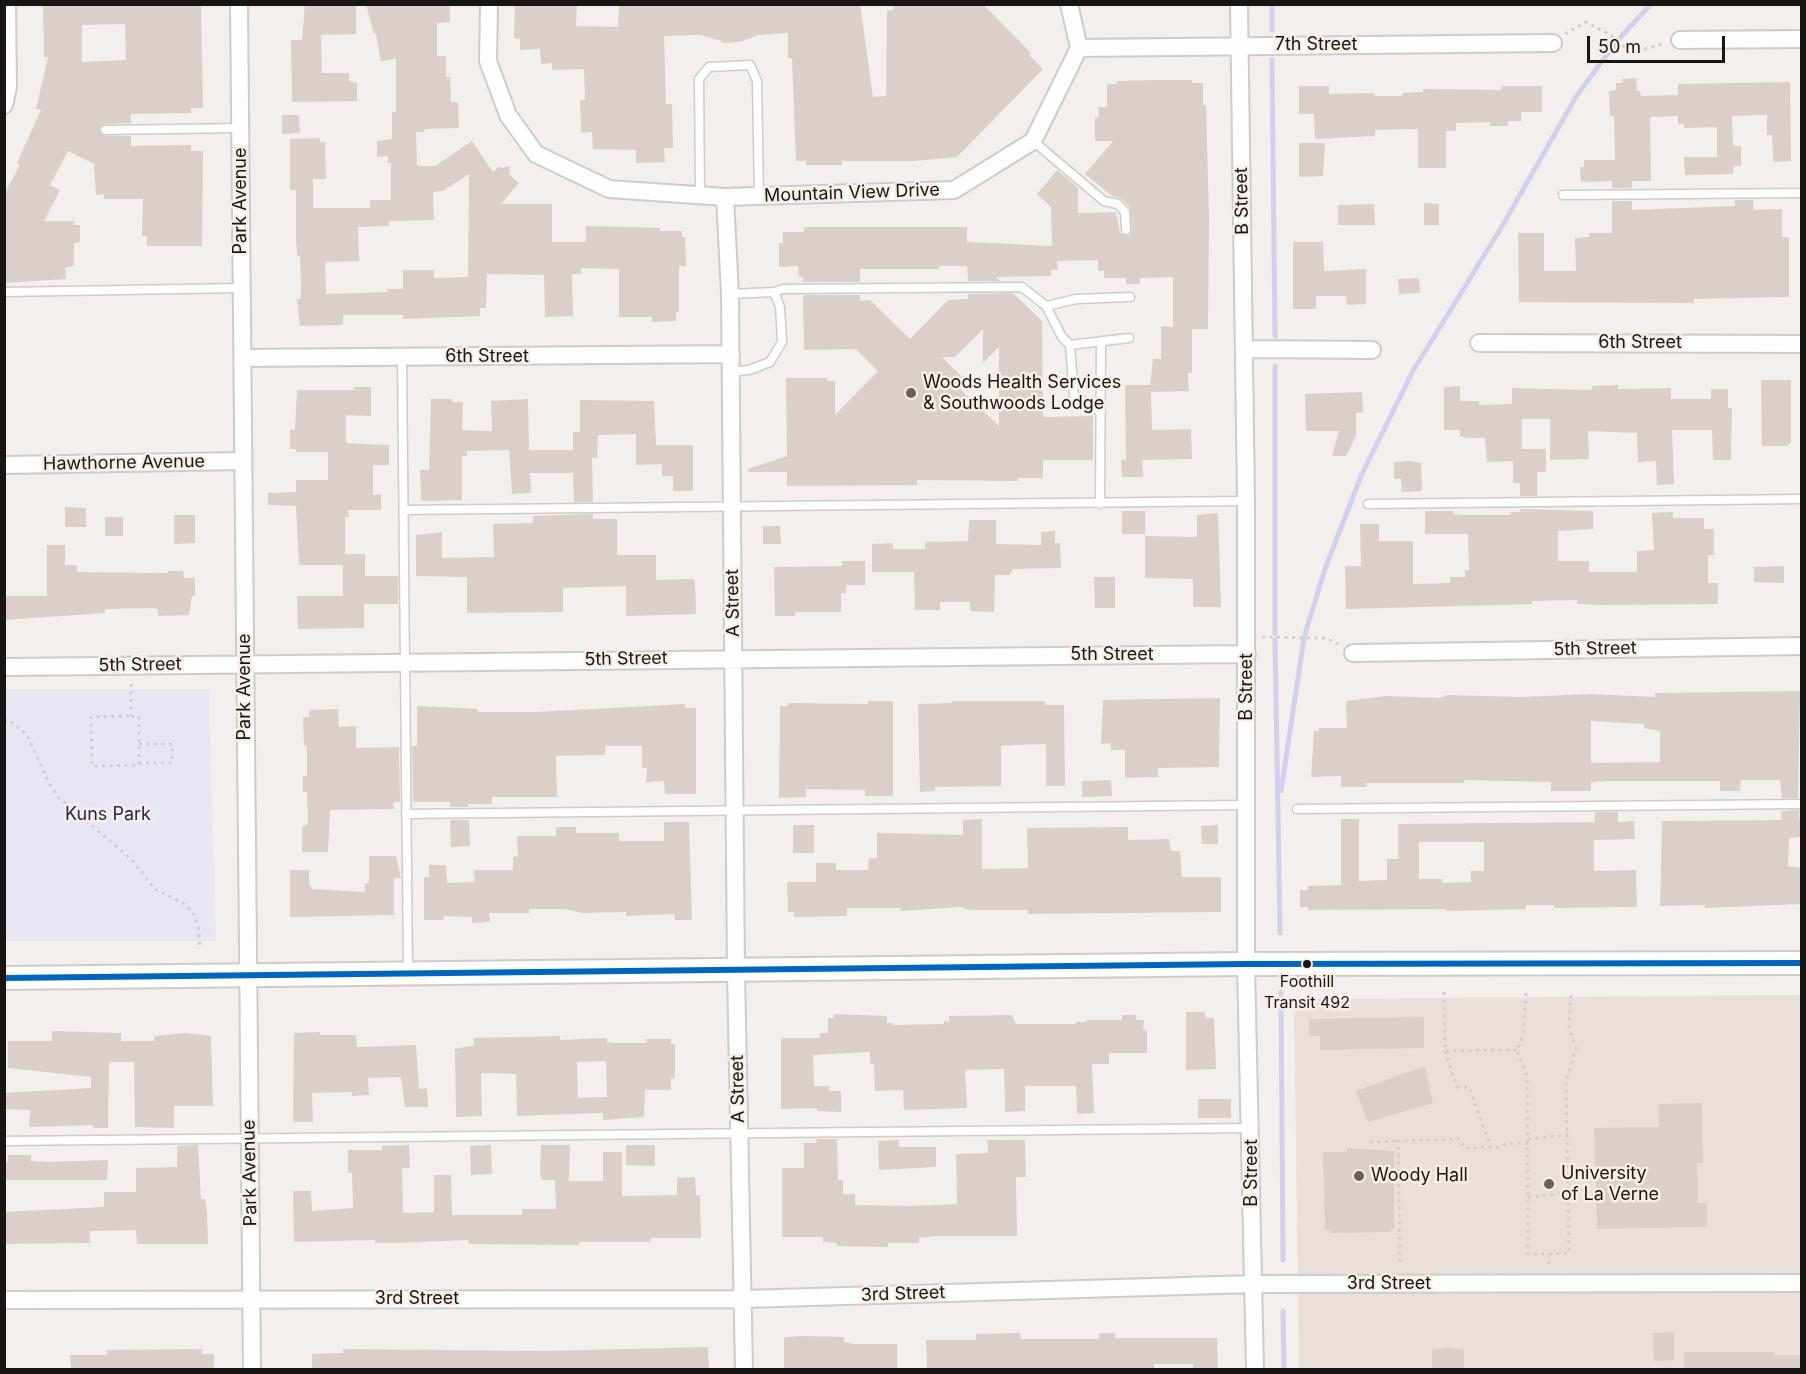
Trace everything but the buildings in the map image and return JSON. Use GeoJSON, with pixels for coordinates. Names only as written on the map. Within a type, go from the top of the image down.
{"type":"FeatureCollection","features":[{"type":"Feature","properties":{"kind":"main road"},"geometry":{"type":"LineString","coordinates":[[4,978],[736,972],[1246,964],[1802,963]]}},
{"type":"Feature","properties":{"kind":"street"},"geometry":{"type":"LineString","coordinates":[[4,105],[8,87],[7,4]]}},
{"type":"Feature","properties":{"kind":"street","name":"Park Avenue"},"geometry":{"type":"LineString","coordinates":[[239,4],[252,1370]]}},
{"type":"Feature","properties":{"kind":"street"},"geometry":{"type":"LineString","coordinates":[[489,4],[488,61],[507,115],[536,154],[609,189],[725,197]]}},
{"type":"Feature","properties":{"kind":"street"},"geometry":{"type":"LineString","coordinates":[[1034,141],[1079,48],[1069,4]]}},
{"type":"Feature","properties":{"kind":"street","name":"B Street"},"geometry":{"type":"LineString","coordinates":[[1239,4],[1245,349],[1246,964],[1252,1128],[1255,1370]]}},
{"type":"Feature","properties":{"kind":"street"},"geometry":{"type":"LineString","coordinates":[[1680,40],[1802,39]]}},
{"type":"Feature","properties":{"kind":"street","name":"7th Street"},"geometry":{"type":"LineString","coordinates":[[1079,48],[1552,43]]}},
{"type":"Feature","properties":{"kind":"street","name":"Mountain View Drive"},"geometry":{"type":"LineString","coordinates":[[725,197],[954,190],[1034,141]]}},
{"type":"Feature","properties":{"kind":"street","name":"A Street"},"geometry":{"type":"LineString","coordinates":[[725,197],[731,354],[736,972],[744,1370]]}},
{"type":"Feature","properties":{"kind":"street","name":"6th Street"},"geometry":{"type":"LineString","coordinates":[[1479,343],[1802,344]]}},
{"type":"Feature","properties":{"kind":"street"},"geometry":{"type":"LineString","coordinates":[[1245,349],[1372,350]]}},
{"type":"Feature","properties":{"kind":"street","name":"6th Street"},"geometry":{"type":"LineString","coordinates":[[243,358],[731,354]]}},
{"type":"Feature","properties":{"kind":"street","name":"Hawthorne Avenue"},"geometry":{"type":"LineString","coordinates":[[4,465],[243,461]]}},
{"type":"Feature","properties":{"kind":"street","name":"5th Street"},"geometry":{"type":"LineString","coordinates":[[1353,653],[1802,646]]}},
{"type":"Feature","properties":{"kind":"street","name":"5th Street"},"geometry":{"type":"LineString","coordinates":[[4,667],[1247,654]]}},
{"type":"Feature","properties":{"kind":"street","name":"3rd Street"},"geometry":{"type":"LineString","coordinates":[[4,1300],[744,1299],[1253,1284],[1802,1283]]}},
{"type":"Feature","properties":{"kind":"lane"},"geometry":{"type":"LineString","coordinates":[[700,195],[699,79],[709,67],[750,65],[758,81],[759,196]]}},
{"type":"Feature","properties":{"kind":"lane"},"geometry":{"type":"LineString","coordinates":[[105,130],[240,128]]}},
{"type":"Feature","properties":{"kind":"lane"},"geometry":{"type":"LineString","coordinates":[[1034,141],[1104,201],[1118,204],[1125,212],[1126,230]]}},
{"type":"Feature","properties":{"kind":"lane"},"geometry":{"type":"LineString","coordinates":[[1563,195],[1802,193]]}},
{"type":"Feature","properties":{"kind":"lane"},"geometry":{"type":"LineString","coordinates":[[730,294],[774,292],[783,289],[1022,287],[1046,306],[1062,337],[1070,345],[1074,396],[1101,412]]}},
{"type":"Feature","properties":{"kind":"lane"},"geometry":{"type":"LineString","coordinates":[[4,292],[241,288]]}},
{"type":"Feature","properties":{"kind":"lane"},"geometry":{"type":"LineString","coordinates":[[731,372],[749,370],[770,362],[782,342],[780,307],[774,292]]}},
{"type":"Feature","properties":{"kind":"lane"},"geometry":{"type":"LineString","coordinates":[[1046,306],[1076,299],[1130,297]]}},
{"type":"Feature","properties":{"kind":"lane"},"geometry":{"type":"LineString","coordinates":[[1070,345],[1129,338]]}},
{"type":"Feature","properties":{"kind":"lane"},"geometry":{"type":"LineString","coordinates":[[1100,504],[1101,341]]}},
{"type":"Feature","properties":{"kind":"lane"},"geometry":{"type":"LineString","coordinates":[[402,357],[408,973]]}},
{"type":"Feature","properties":{"kind":"lane"},"geometry":{"type":"LineString","coordinates":[[1368,504],[1802,499]]}},
{"type":"Feature","properties":{"kind":"lane"},"geometry":{"type":"LineString","coordinates":[[404,510],[1246,501]]}},
{"type":"Feature","properties":{"kind":"lane"},"geometry":{"type":"LineString","coordinates":[[1297,808],[1802,804]]}},
{"type":"Feature","properties":{"kind":"lane"},"geometry":{"type":"LineString","coordinates":[[406,814],[1247,805]]}},
{"type":"Feature","properties":{"kind":"lane"},"geometry":{"type":"LineString","coordinates":[[4,1141],[739,1135],[1026,1128],[1252,1128]]}},
{"type":"Feature","properties":{"kind":"path"},"geometry":{"type":"LineString","coordinates":[[1573,29],[1586,22],[1609,34],[1624,47],[1633,49],[1652,47]]}},
{"type":"Feature","properties":{"kind":"path"},"geometry":{"type":"LineString","coordinates":[[1267,637],[1299,636],[1333,641]]}},
{"type":"Feature","properties":{"kind":"path"},"geometry":{"type":"LineString","coordinates":[[131,684],[131,716]]}},
{"type":"Feature","properties":{"kind":"path"},"geometry":{"type":"LineString","coordinates":[[139,744],[172,744],[172,763],[92,766],[91,717],[139,717],[139,744],[140,763]]}},
{"type":"Feature","properties":{"kind":"path"},"geometry":{"type":"LineString","coordinates":[[4,721],[9,720],[27,735],[58,797],[130,858],[154,889],[183,903],[193,912],[198,925],[200,946]]}},
{"type":"Feature","properties":{"kind":"path"},"geometry":{"type":"LineString","coordinates":[[1444,992],[1445,1051],[1457,1087],[1468,1087],[1491,1148]]}},
{"type":"Feature","properties":{"kind":"path"},"geometry":{"type":"LineString","coordinates":[[1526,993],[1523,1036],[1517,1050],[1527,1076],[1528,1254],[1549,1254],[1569,1253],[1566,1083],[1576,1047],[1569,1029],[1571,993]]}},
{"type":"Feature","properties":{"kind":"path"},"geometry":{"type":"LineString","coordinates":[[1445,1051],[1517,1050]]}},
{"type":"Feature","properties":{"kind":"path"},"geometry":{"type":"LineString","coordinates":[[1370,1142],[1460,1139],[1464,1148],[1491,1148],[1568,1135]]}},
{"type":"Feature","properties":{"kind":"path"},"geometry":{"type":"LineString","coordinates":[[1398,1141],[1400,1262]]}},
{"type":"Feature","properties":{"kind":"path"},"geometry":{"type":"LineString","coordinates":[[1528,1197],[1568,1192]]}},
{"type":"Feature","properties":{"kind":"path"},"geometry":{"type":"LineString","coordinates":[[1549,1254],[1549,1283]]}},
{"type":"Feature","properties":{"kind":"shaded area","name":"University of La Verne"},"geometry":{"type":"Polygon","coordinates":[[[1801,995],[1801,1369],[1299,1369],[1294,999],[1801,995]]]}},
{"type":"Feature","properties":{"kind":"green space","name":"Kuns Park"},"geometry":{"type":"Polygon","coordinates":[[[5,689],[209,689],[216,941],[5,941],[5,689]]]}},
{"type":"Feature","properties":{"kind":"waterway"},"geometry":{"type":"LineString","coordinates":[[1272,4],[1272,30]]}},
{"type":"Feature","properties":{"kind":"waterway"},"geometry":{"type":"LineString","coordinates":[[1305,634],[1325,569],[1361,476],[1413,371],[1501,228],[1577,95],[1618,40],[1651,4]]}},
{"type":"Feature","properties":{"kind":"waterway"},"geometry":{"type":"LineString","coordinates":[[1272,60],[1275,336]]}},
{"type":"Feature","properties":{"kind":"waterway"},"geometry":{"type":"LineString","coordinates":[[1275,366],[1275,634]]}},
{"type":"Feature","properties":{"kind":"waterway"},"geometry":{"type":"LineString","coordinates":[[1281,791],[1304,638]]}},
{"type":"Feature","properties":{"kind":"waterway"},"geometry":{"type":"LineString","coordinates":[[1275,640],[1280,933]]}},
{"type":"Feature","properties":{"kind":"waterway"},"geometry":{"type":"LineString","coordinates":[[1281,992],[1283,1260]]}},
{"type":"Feature","properties":{"kind":"waterway"},"geometry":{"type":"LineString","coordinates":[[1283,1311],[1284,1370]]}},
{"type":"Feature","properties":{"kind":"transit line"},"geometry":{"type":"LineString","coordinates":[[4,978],[1246,964],[1802,963]]}},
{"type":"Feature","properties":{"kind":"place","name":"Woods Health Services & Southwoods Lodge"},"geometry":{"type":"Point","coordinates":[911,393]}},
{"type":"Feature","properties":{"kind":"place","name":"Foothill Transit 492"},"geometry":{"type":"Point","coordinates":[1307,964]}},
{"type":"Feature","properties":{"kind":"place","name":"Woody Hall"},"geometry":{"type":"Point","coordinates":[1359,1176]}},
{"type":"Feature","properties":{"kind":"place","name":"University of La Verne"},"geometry":{"type":"Point","coordinates":[1549,1184]}}]}
